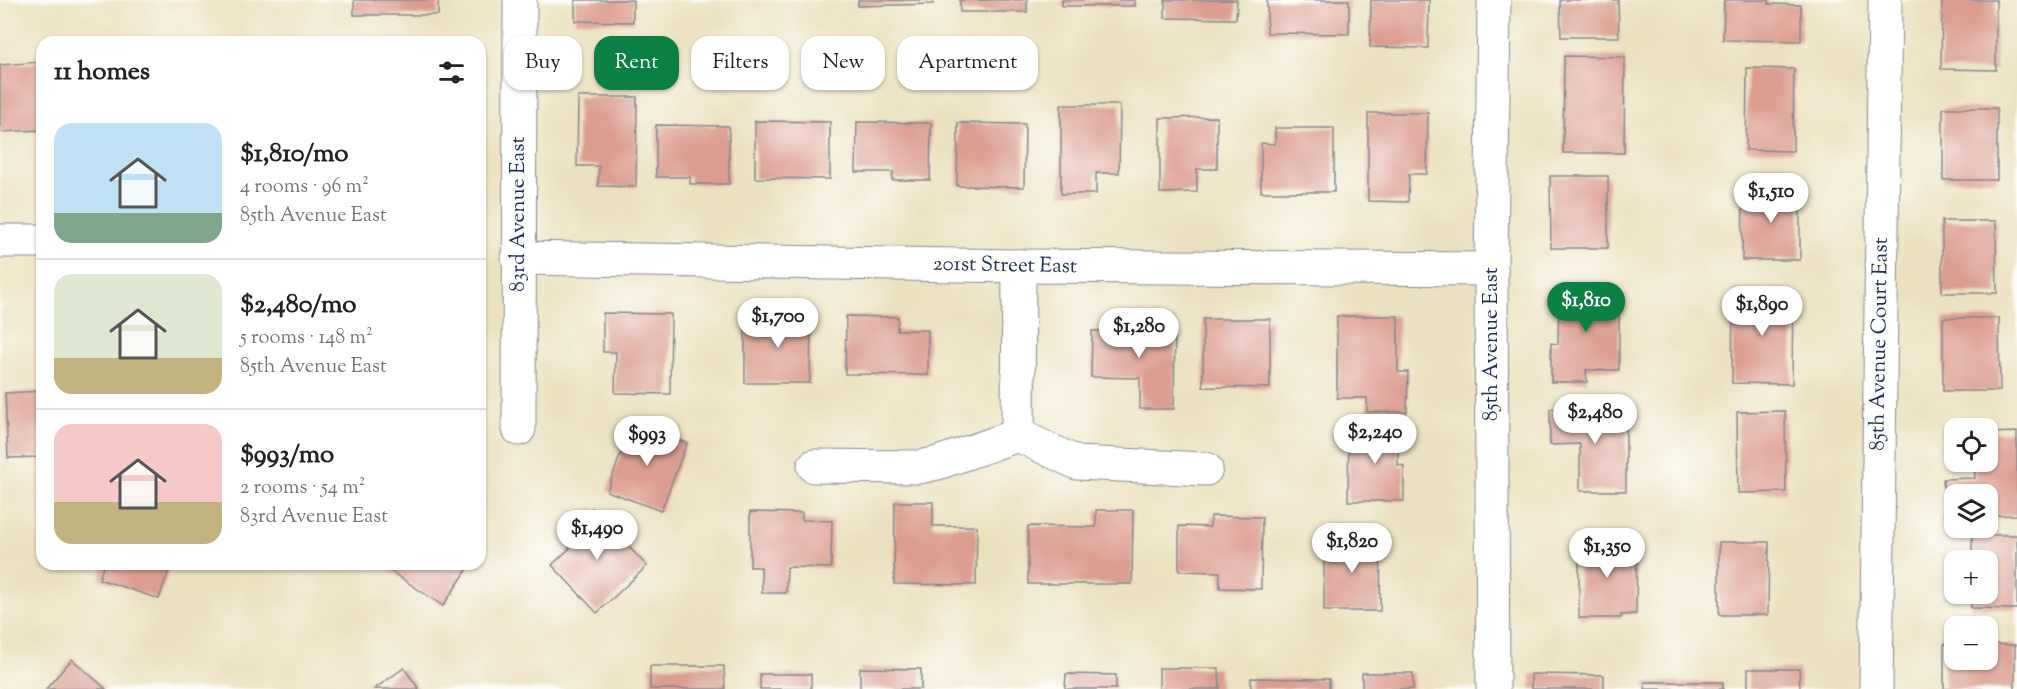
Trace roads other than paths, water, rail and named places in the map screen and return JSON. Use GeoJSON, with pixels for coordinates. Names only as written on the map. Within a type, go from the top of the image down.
{"type":"FeatureCollection","features":[{"type":"Feature","properties":{"kind":"street","name":"83rd Avenue East"},"geometry":{"type":"LineString","coordinates":[[519,429],[520,0]]}},
{"type":"Feature","properties":{"kind":"street","name":"85th Avenue East"},"geometry":{"type":"LineString","coordinates":[[1493,689],[1491,269],[1494,0]]}},
{"type":"Feature","properties":{"kind":"street","name":"85th Avenue Court East"},"geometry":{"type":"LineString","coordinates":[[1876,689],[1885,0]]}},
{"type":"Feature","properties":{"kind":"street"},"geometry":{"type":"LineString","coordinates":[[0,241],[36,241]]}},
{"type":"Feature","properties":{"kind":"street","name":"201st Street East"},"geometry":{"type":"LineString","coordinates":[[518,258],[1019,266],[1491,269]]}},
{"type":"Feature","properties":{"kind":"street"},"geometry":{"type":"LineString","coordinates":[[1018,435],[1019,266]]}},
{"type":"Feature","properties":{"kind":"street"},"geometry":{"type":"LineString","coordinates":[[814,466],[920,467],[1018,435],[1077,463],[1206,469]]}}]}
